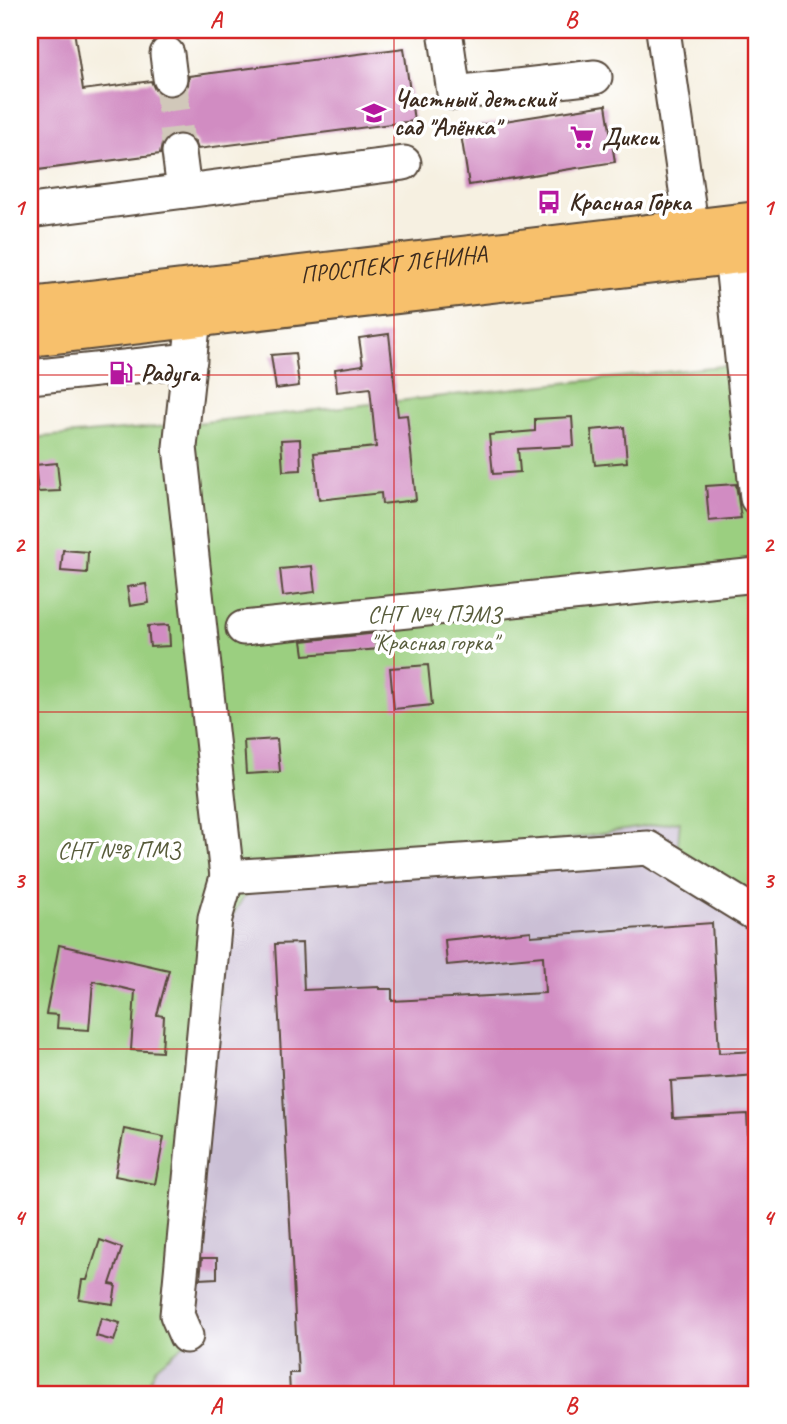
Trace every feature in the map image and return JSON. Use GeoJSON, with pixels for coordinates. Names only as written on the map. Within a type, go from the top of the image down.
{"type":"FeatureCollection","features":[{"type":"Feature","properties":{"kind":"main road","name":"ПРОСПЕКТ ЛЕНИНА"},"geometry":{"type":"LineString","coordinates":[[30,337],[194,318],[719,248],[757,221]]}},
{"type":"Feature","properties":{"kind":"main road","name":"ПРОСПЕКТ ЛЕНИНА"},"geometry":{"type":"LineString","coordinates":[[30,307],[719,248]]}},
{"type":"Feature","properties":{"kind":"street"},"geometry":{"type":"LineString","coordinates":[[444,30],[454,93],[595,76]]}},
{"type":"Feature","properties":{"kind":"street"},"geometry":{"type":"LineString","coordinates":[[663,30],[719,248],[757,498]]}},
{"type":"Feature","properties":{"kind":"street"},"geometry":{"type":"LineString","coordinates":[[179,152],[184,191]]}},
{"type":"Feature","properties":{"kind":"street"},"geometry":{"type":"LineString","coordinates":[[30,211],[404,163]]}},
{"type":"Feature","properties":{"kind":"street"},"geometry":{"type":"LineString","coordinates":[[186,1336],[177,1315],[215,918],[227,877],[180,447],[194,318]]}},
{"type":"Feature","properties":{"kind":"street"},"geometry":{"type":"LineString","coordinates":[[30,377],[190,360]]}},
{"type":"Feature","properties":{"kind":"street"},"geometry":{"type":"LineString","coordinates":[[243,628],[757,575]]}},
{"type":"Feature","properties":{"kind":"street"},"geometry":{"type":"LineString","coordinates":[[227,877],[648,848],[757,915]]}},
{"type":"Feature","properties":{"kind":"shaded area"},"geometry":{"type":"Polygon","coordinates":[[[681,821],[757,910],[757,1394],[144,1394],[156,1367],[204,1328],[191,1292],[224,929],[243,898],[274,876],[464,856],[681,821]]]}},
{"type":"Feature","properties":{"kind":"green space","name":"СНТ №4 ПЭМЗ \"Красная горка\""},"geometry":{"type":"Polygon","coordinates":[[[757,362],[757,910],[676,866],[680,821],[464,856],[274,876],[243,898],[224,929],[191,1291],[204,1328],[156,1367],[144,1394],[30,1394],[30,438],[168,426],[757,362]]]}},
{"type":"Feature","properties":{"kind":"building"},"geometry":{"type":"Polygon","coordinates":[[[30,30],[74,30],[83,90],[151,81],[155,90],[163,96],[172,97],[182,93],[188,85],[189,76],[404,48],[414,121],[198,149],[195,141],[187,135],[176,133],[167,137],[160,154],[30,171],[30,30]]]}},
{"type":"Feature","properties":{"kind":"building"},"geometry":{"type":"Polygon","coordinates":[[[606,105],[615,162],[469,185],[460,128],[606,105]]]}},
{"type":"Feature","properties":{"kind":"building"},"geometry":{"type":"Polygon","coordinates":[[[389,334],[398,416],[407,415],[416,500],[382,504],[381,493],[319,500],[314,453],[376,447],[370,388],[337,392],[335,369],[363,365],[359,338],[389,334]]]}},
{"type":"Feature","properties":{"kind":"building"},"geometry":{"type":"Polygon","coordinates":[[[295,353],[299,386],[276,389],[271,355],[295,353]]]}},
{"type":"Feature","properties":{"kind":"building"},"geometry":{"type":"Polygon","coordinates":[[[572,417],[574,446],[518,449],[520,472],[493,474],[489,435],[535,431],[535,419],[572,417]]]}},
{"type":"Feature","properties":{"kind":"building"},"geometry":{"type":"Polygon","coordinates":[[[624,427],[627,462],[595,465],[591,430],[624,427]]]}},
{"type":"Feature","properties":{"kind":"building"},"geometry":{"type":"Polygon","coordinates":[[[300,439],[301,470],[283,471],[281,440],[300,439]]]}},
{"type":"Feature","properties":{"kind":"building"},"geometry":{"type":"Polygon","coordinates":[[[57,463],[60,491],[38,492],[35,465],[57,463]]]}},
{"type":"Feature","properties":{"kind":"building"},"geometry":{"type":"Polygon","coordinates":[[[736,484],[741,518],[709,521],[706,486],[736,484]]]}},
{"type":"Feature","properties":{"kind":"building"},"geometry":{"type":"Polygon","coordinates":[[[63,550],[88,552],[87,573],[61,571],[63,550]]]}},
{"type":"Feature","properties":{"kind":"building"},"geometry":{"type":"Polygon","coordinates":[[[312,566],[315,592],[283,596],[280,569],[312,566]]]}},
{"type":"Feature","properties":{"kind":"building"},"geometry":{"type":"Polygon","coordinates":[[[146,584],[149,603],[130,606],[127,587],[146,584]]]}},
{"type":"Feature","properties":{"kind":"building"},"geometry":{"type":"Polygon","coordinates":[[[169,625],[170,646],[150,647],[148,626],[169,625]]]}},
{"type":"Feature","properties":{"kind":"building"},"geometry":{"type":"Polygon","coordinates":[[[378,633],[380,649],[304,655],[302,641],[378,633]]]}},
{"type":"Feature","properties":{"kind":"building"},"geometry":{"type":"Polygon","coordinates":[[[428,665],[432,705],[394,709],[390,668],[428,665]]]}},
{"type":"Feature","properties":{"kind":"building"},"geometry":{"type":"Polygon","coordinates":[[[277,739],[280,772],[246,774],[244,741],[277,739]]]}},
{"type":"Feature","properties":{"kind":"building"},"geometry":{"type":"Polygon","coordinates":[[[712,923],[719,1053],[757,1051],[757,1075],[671,1081],[673,1118],[747,1114],[757,1307],[757,1394],[290,1394],[289,1373],[298,1373],[275,944],[302,943],[304,990],[379,987],[392,989],[392,1001],[545,993],[543,956],[447,965],[445,940],[531,931],[531,936],[712,923]]]}},
{"type":"Feature","properties":{"kind":"building"},"geometry":{"type":"Polygon","coordinates":[[[59,945],[169,970],[157,1015],[164,1016],[162,1052],[131,1050],[135,991],[93,981],[89,1030],[57,1028],[58,1015],[46,1014],[59,945]]]}},
{"type":"Feature","properties":{"kind":"building"},"geometry":{"type":"Polygon","coordinates":[[[124,1129],[164,1137],[155,1184],[115,1176],[124,1129]]]}},
{"type":"Feature","properties":{"kind":"building"},"geometry":{"type":"Polygon","coordinates":[[[100,1240],[122,1248],[110,1284],[116,1285],[113,1304],[79,1299],[82,1280],[87,1280],[100,1240]]]}},
{"type":"Feature","properties":{"kind":"building"},"geometry":{"type":"Polygon","coordinates":[[[202,1258],[217,1258],[217,1278],[200,1279],[202,1258]]]}},
{"type":"Feature","properties":{"kind":"building"},"geometry":{"type":"Polygon","coordinates":[[[101,1318],[120,1323],[114,1341],[96,1336],[101,1318]]]}},
{"type":"Feature","properties":{"kind":"tunnel"},"geometry":{"type":"LineString","coordinates":[[170,78],[179,152]]}},
{"type":"Feature","properties":{"kind":"place","name":"Частный детский сад \"Алёнка\""},"geometry":{"type":"Point","coordinates":[374,113]}},
{"type":"Feature","properties":{"kind":"place","name":"Дикси"},"geometry":{"type":"Point","coordinates":[582,137]}},
{"type":"Feature","properties":{"kind":"place","name":"Красная Горка"},"geometry":{"type":"Point","coordinates":[549,202]}},
{"type":"Feature","properties":{"kind":"place","name":"Радуга"},"geometry":{"type":"Point","coordinates":[121,373]}},
{"type":"Feature","properties":{"kind":"park label","name":"СНТ №8 ПМЗ"},"geometry":{"type":"Point","coordinates":[119,850]}}]}
